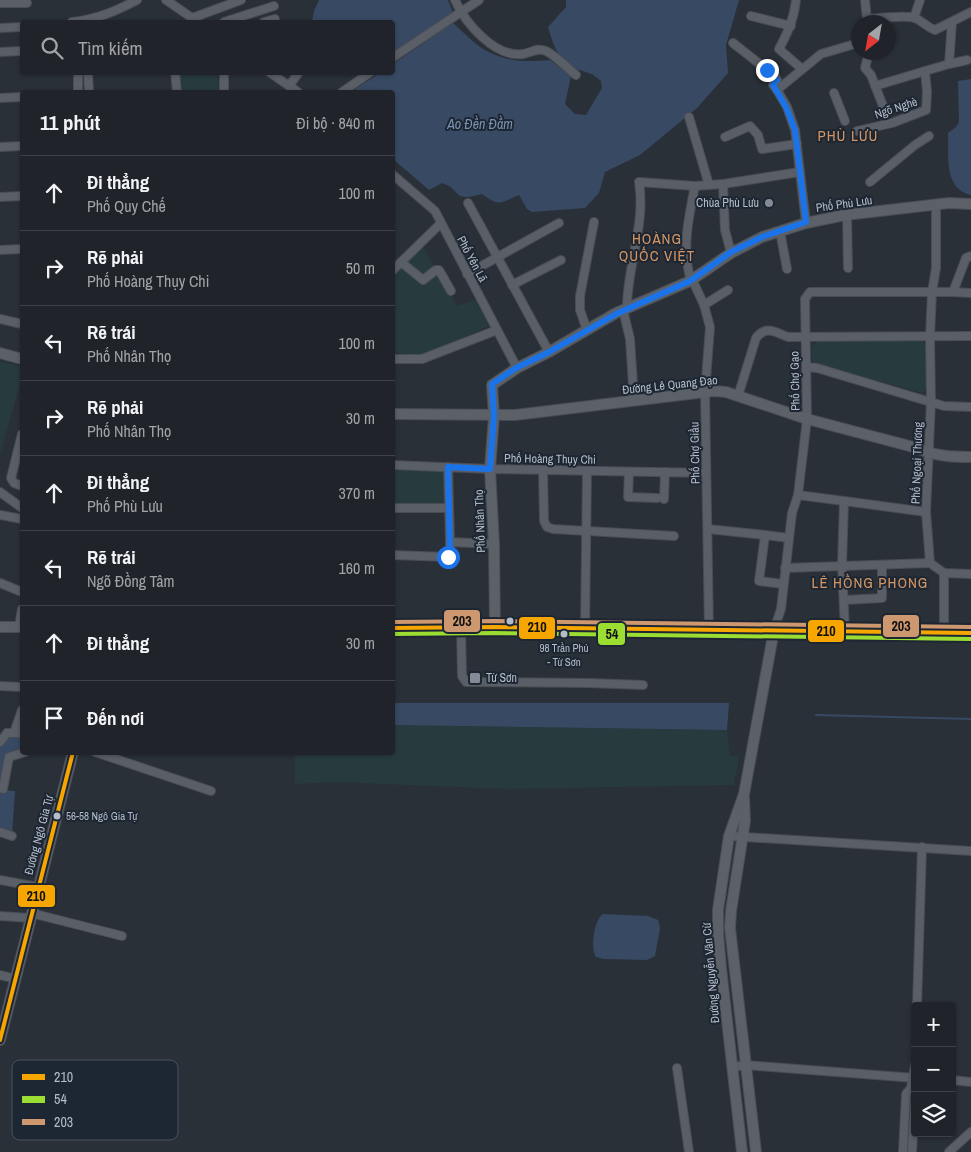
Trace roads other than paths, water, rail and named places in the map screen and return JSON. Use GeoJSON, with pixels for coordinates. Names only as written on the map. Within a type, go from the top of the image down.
{"type":"FeatureCollection","features":[{"type":"Feature","properties":{"kind":"main road","name":"Phố Phù Lưu"},"geometry":{"type":"LineString","coordinates":[[516,368],[549,352],[625,309],[692,280],[731,252],[780,230],[806,222],[847,214],[936,204],[971,204]]}},
{"type":"Feature","properties":{"kind":"main road"},"geometry":{"type":"LineString","coordinates":[[0,353],[20,358]]}},
{"type":"Feature","properties":{"kind":"main road","name":"Phố Nhân Thọ"},"geometry":{"type":"LineString","coordinates":[[494,627],[494,544],[490,469],[494,416],[492,384],[516,368]]}},
{"type":"Feature","properties":{"kind":"main road","name":"Đường Lê Quang Đạo"},"geometry":{"type":"LineString","coordinates":[[395,414],[515,415],[705,392],[726,392],[807,419],[939,456],[971,457]]}},
{"type":"Feature","properties":{"kind":"main road"},"geometry":{"type":"LineString","coordinates":[[0,627],[20,627]]}},
{"type":"Feature","properties":{"kind":"main road"},"geometry":{"type":"LineString","coordinates":[[395,628],[494,627],[585,630],[971,633]]}},
{"type":"Feature","properties":{"kind":"main road","name":"Đường Nguyễn Văn Cừ"},"geometry":{"type":"LineString","coordinates":[[742,1152],[718,933],[718,910],[729,836],[744,794],[774,630]]}},
{"type":"Feature","properties":{"kind":"main road","name":"Đường Ngô Gia Tự"},"geometry":{"type":"LineString","coordinates":[[0,1040],[72,755]]}},
{"type":"Feature","properties":{"kind":"main road","name":"Đường Nguyễn Văn Cừ"},"geometry":{"type":"LineString","coordinates":[[744,794],[745,821],[730,928],[756,1152]]}},
{"type":"Feature","properties":{"kind":"main road"},"geometry":{"type":"LineString","coordinates":[[740,1131],[753,1130]]}},
{"type":"Feature","properties":{"kind":"street"},"geometry":{"type":"LineString","coordinates":[[87,20],[113,12],[137,0]]}},
{"type":"Feature","properties":{"kind":"street"},"geometry":{"type":"LineString","coordinates":[[170,1],[195,20],[241,0]]}},
{"type":"Feature","properties":{"kind":"street"},"geometry":{"type":"LineString","coordinates":[[455,0],[460,12],[470,25],[498,49],[510,54],[524,54],[536,49],[545,51],[576,75]]}},
{"type":"Feature","properties":{"kind":"street"},"geometry":{"type":"LineString","coordinates":[[395,56],[478,0]]}},
{"type":"Feature","properties":{"kind":"street"},"geometry":{"type":"LineString","coordinates":[[796,0],[791,26],[778,49],[802,70]]}},
{"type":"Feature","properties":{"kind":"street"},"geometry":{"type":"LineString","coordinates":[[865,0],[866,15]]}},
{"type":"Feature","properties":{"kind":"street"},"geometry":{"type":"LineString","coordinates":[[914,18],[920,0]]}},
{"type":"Feature","properties":{"kind":"street"},"geometry":{"type":"LineString","coordinates":[[0,3],[27,3]]}},
{"type":"Feature","properties":{"kind":"street"},"geometry":{"type":"LineString","coordinates":[[230,20],[274,6]]}},
{"type":"Feature","properties":{"kind":"street"},"geometry":{"type":"LineString","coordinates":[[896,17],[914,18],[928,28],[935,30],[971,12]]}},
{"type":"Feature","properties":{"kind":"street"},"geometry":{"type":"LineString","coordinates":[[751,16],[791,26]]}},
{"type":"Feature","properties":{"kind":"street"},"geometry":{"type":"LineString","coordinates":[[272,20],[276,19]]}},
{"type":"Feature","properties":{"kind":"street"},"geometry":{"type":"LineString","coordinates":[[949,64],[952,22]]}},
{"type":"Feature","properties":{"kind":"street"},"geometry":{"type":"LineString","coordinates":[[0,28],[20,27]]}},
{"type":"Feature","properties":{"kind":"street"},"geometry":{"type":"LineString","coordinates":[[733,43],[775,76],[777,80],[773,85],[791,117],[795,130],[806,222]]}},
{"type":"Feature","properties":{"kind":"street"},"geometry":{"type":"LineString","coordinates":[[777,90],[821,54],[851,44]]}},
{"type":"Feature","properties":{"kind":"street"},"geometry":{"type":"LineString","coordinates":[[0,52],[20,51]]}},
{"type":"Feature","properties":{"kind":"street"},"geometry":{"type":"LineString","coordinates":[[866,60],[865,68],[871,75],[883,106]]}},
{"type":"Feature","properties":{"kind":"street"},"geometry":{"type":"LineString","coordinates":[[875,86],[967,60]]}},
{"type":"Feature","properties":{"kind":"street","name":"Ngõ Nghè"},"geometry":{"type":"LineString","coordinates":[[857,131],[892,123],[926,110],[925,71]]}},
{"type":"Feature","properties":{"kind":"street"},"geometry":{"type":"LineString","coordinates":[[78,75],[78,90]]}},
{"type":"Feature","properties":{"kind":"street"},"geometry":{"type":"LineString","coordinates":[[88,75],[89,90]]}},
{"type":"Feature","properties":{"kind":"street"},"geometry":{"type":"LineString","coordinates":[[175,75],[177,90]]}},
{"type":"Feature","properties":{"kind":"street"},"geometry":{"type":"LineString","coordinates":[[224,75],[224,90]]}},
{"type":"Feature","properties":{"kind":"street"},"geometry":{"type":"LineString","coordinates":[[273,75],[295,90]]}},
{"type":"Feature","properties":{"kind":"street"},"geometry":{"type":"LineString","coordinates":[[289,86],[297,75]]}},
{"type":"Feature","properties":{"kind":"street"},"geometry":{"type":"LineString","coordinates":[[345,90],[367,75]]}},
{"type":"Feature","properties":{"kind":"street"},"geometry":{"type":"LineString","coordinates":[[834,93],[845,121]]}},
{"type":"Feature","properties":{"kind":"street"},"geometry":{"type":"LineString","coordinates":[[0,98],[20,97]]}},
{"type":"Feature","properties":{"kind":"street"},"geometry":{"type":"LineString","coordinates":[[689,117],[709,185]]}},
{"type":"Feature","properties":{"kind":"street"},"geometry":{"type":"LineString","coordinates":[[725,137],[750,126],[758,135],[762,149],[797,144]]}},
{"type":"Feature","properties":{"kind":"street"},"geometry":{"type":"LineString","coordinates":[[870,182],[915,145],[929,136]]}},
{"type":"Feature","properties":{"kind":"street"},"geometry":{"type":"LineString","coordinates":[[0,147],[20,146]]}},
{"type":"Feature","properties":{"kind":"street"},"geometry":{"type":"LineString","coordinates":[[634,400],[630,339],[625,309],[640,223],[642,196],[639,182],[694,186],[723,184],[800,172]]}},
{"type":"Feature","properties":{"kind":"street","name":"Phố Yên Lã"},"geometry":{"type":"LineString","coordinates":[[395,177],[435,211],[440,224],[516,368]]}},
{"type":"Feature","properties":{"kind":"street"},"geometry":{"type":"LineString","coordinates":[[723,184],[725,230],[731,252]]}},
{"type":"Feature","properties":{"kind":"street","name":"Phố Chợ Giầu"},"geometry":{"type":"LineString","coordinates":[[694,186],[688,222],[687,267],[704,305],[710,327],[705,392],[709,631]]}},
{"type":"Feature","properties":{"kind":"street"},"geometry":{"type":"LineString","coordinates":[[0,197],[20,196]]}},
{"type":"Feature","properties":{"kind":"street"},"geometry":{"type":"LineString","coordinates":[[468,203],[549,352]]}},
{"type":"Feature","properties":{"kind":"street","name":"Phố Ngoại Thương"},"geometry":{"type":"LineString","coordinates":[[798,495],[926,512],[931,401],[930,337],[932,292],[936,268],[936,204]]}},
{"type":"Feature","properties":{"kind":"street"},"geometry":{"type":"LineString","coordinates":[[847,214],[848,268]]}},
{"type":"Feature","properties":{"kind":"street"},"geometry":{"type":"LineString","coordinates":[[587,330],[580,310],[580,296],[594,222]]}},
{"type":"Feature","properties":{"kind":"street"},"geometry":{"type":"LineString","coordinates":[[467,274],[559,223]]}},
{"type":"Feature","properties":{"kind":"street"},"geometry":{"type":"LineString","coordinates":[[395,268],[440,224]]}},
{"type":"Feature","properties":{"kind":"street"},"geometry":{"type":"LineString","coordinates":[[780,230],[787,269]]}},
{"type":"Feature","properties":{"kind":"street"},"geometry":{"type":"LineString","coordinates":[[0,250],[20,249]]}},
{"type":"Feature","properties":{"kind":"street"},"geometry":{"type":"LineString","coordinates":[[953,292],[966,258],[971,256]]}},
{"type":"Feature","properties":{"kind":"street"},"geometry":{"type":"LineString","coordinates":[[512,285],[560,260]]}},
{"type":"Feature","properties":{"kind":"street"},"geometry":{"type":"LineString","coordinates":[[401,262],[423,280],[436,270],[439,270],[451,291]]}},
{"type":"Feature","properties":{"kind":"street"},"geometry":{"type":"LineString","coordinates":[[704,305],[728,290]]}},
{"type":"Feature","properties":{"kind":"street","name":"Phố Chợ Gạo"},"geometry":{"type":"LineString","coordinates":[[774,630],[780,616],[792,513],[798,495],[807,419],[805,299],[810,292],[971,293]]}},
{"type":"Feature","properties":{"kind":"street"},"geometry":{"type":"LineString","coordinates":[[0,319],[20,324]]}},
{"type":"Feature","properties":{"kind":"street"},"geometry":{"type":"LineString","coordinates":[[395,359],[422,359],[497,330]]}},
{"type":"Feature","properties":{"kind":"street"},"geometry":{"type":"LineString","coordinates":[[738,396],[759,334],[771,330],[788,337],[971,336]]}},
{"type":"Feature","properties":{"kind":"street"},"geometry":{"type":"LineString","coordinates":[[807,368],[817,368],[944,406],[971,407]]}},
{"type":"Feature","properties":{"kind":"street"},"geometry":{"type":"LineString","coordinates":[[20,442],[11,478],[13,482],[20,485]]}},
{"type":"Feature","properties":{"kind":"street","name":"Phố Hoàng Thụy Chi"},"geometry":{"type":"LineString","coordinates":[[395,465],[706,473]]}},
{"type":"Feature","properties":{"kind":"street"},"geometry":{"type":"LineString","coordinates":[[395,555],[448,557],[450,542],[448,467]]}},
{"type":"Feature","properties":{"kind":"street"},"geometry":{"type":"LineString","coordinates":[[544,470],[544,521],[546,526],[553,529],[674,536]]}},
{"type":"Feature","properties":{"kind":"street"},"geometry":{"type":"LineString","coordinates":[[585,630],[587,471]]}},
{"type":"Feature","properties":{"kind":"street"},"geometry":{"type":"LineString","coordinates":[[628,472],[628,497],[660,498],[665,472]]}},
{"type":"Feature","properties":{"kind":"street"},"geometry":{"type":"LineString","coordinates":[[0,492],[20,507]]}},
{"type":"Feature","properties":{"kind":"street"},"geometry":{"type":"LineString","coordinates":[[844,501],[842,566],[845,631]]}},
{"type":"Feature","properties":{"kind":"street"},"geometry":{"type":"LineString","coordinates":[[395,508],[448,508]]}},
{"type":"Feature","properties":{"kind":"street"},"geometry":{"type":"LineString","coordinates":[[926,512],[930,563]]}},
{"type":"Feature","properties":{"kind":"street"},"geometry":{"type":"LineString","coordinates":[[0,515],[20,519]]}},
{"type":"Feature","properties":{"kind":"street"},"geometry":{"type":"LineString","coordinates":[[708,529],[790,538]]}},
{"type":"Feature","properties":{"kind":"street"},"geometry":{"type":"LineString","coordinates":[[765,535],[759,581],[783,584]]}},
{"type":"Feature","properties":{"kind":"street"},"geometry":{"type":"LineString","coordinates":[[450,542],[494,544]]}},
{"type":"Feature","properties":{"kind":"street"},"geometry":{"type":"LineString","coordinates":[[785,568],[930,563],[944,573],[971,574]]}},
{"type":"Feature","properties":{"kind":"street"},"geometry":{"type":"LineString","coordinates":[[844,600],[882,598],[882,565]]}},
{"type":"Feature","properties":{"kind":"street"},"geometry":{"type":"LineString","coordinates":[[944,573],[944,632]]}},
{"type":"Feature","properties":{"kind":"street"},"geometry":{"type":"LineString","coordinates":[[0,583],[20,591]]}},
{"type":"Feature","properties":{"kind":"street"},"geometry":{"type":"LineString","coordinates":[[462,628],[462,676],[466,682],[590,682],[642,685]]}},
{"type":"Feature","properties":{"kind":"street"},"geometry":{"type":"LineString","coordinates":[[0,686],[20,687]]}},
{"type":"Feature","properties":{"kind":"street"},"geometry":{"type":"LineString","coordinates":[[0,742],[10,733],[20,714]]}},
{"type":"Feature","properties":{"kind":"street"},"geometry":{"type":"LineString","coordinates":[[0,728],[10,733],[20,733]]}},
{"type":"Feature","properties":{"kind":"street"},"geometry":{"type":"LineString","coordinates":[[4,789],[9,757],[20,754]]}},
{"type":"Feature","properties":{"kind":"street"},"geometry":{"type":"LineString","coordinates":[[106,755],[211,791]]}},
{"type":"Feature","properties":{"kind":"street"},"geometry":{"type":"LineString","coordinates":[[0,832],[12,836]]}},
{"type":"Feature","properties":{"kind":"street"},"geometry":{"type":"LineString","coordinates":[[729,836],[971,851]]}},
{"type":"Feature","properties":{"kind":"street"},"geometry":{"type":"LineString","coordinates":[[917,1002],[922,848]]}},
{"type":"Feature","properties":{"kind":"street"},"geometry":{"type":"LineString","coordinates":[[0,880],[38,887]]}},
{"type":"Feature","properties":{"kind":"street"},"geometry":{"type":"LineString","coordinates":[[0,916],[31,916],[122,936]]}},
{"type":"Feature","properties":{"kind":"street"},"geometry":{"type":"LineString","coordinates":[[0,975],[16,979]]}},
{"type":"Feature","properties":{"kind":"street"},"geometry":{"type":"LineString","coordinates":[[733,1067],[746,1066],[911,1077]]}},
{"type":"Feature","properties":{"kind":"street"},"geometry":{"type":"LineString","coordinates":[[677,1068],[689,1152]]}},
{"type":"Feature","properties":{"kind":"street"},"geometry":{"type":"LineString","coordinates":[[956,1080],[971,1082]]}},
{"type":"Feature","properties":{"kind":"street"},"geometry":{"type":"LineString","coordinates":[[903,1152],[906,1094],[911,1092]]}},
{"type":"Feature","properties":{"kind":"street"},"geometry":{"type":"LineString","coordinates":[[948,1152],[971,1132]]}},
{"type":"Feature","properties":{"kind":"street"},"geometry":{"type":"LineString","coordinates":[[912,1152],[913,1137]]}},
{"type":"Feature","properties":{"kind":"water"},"geometry":{"type":"Polygon","coordinates":[[[319,0],[448,0],[453,13],[395,51],[395,20],[312,20],[319,0]]]}},
{"type":"Feature","properties":{"kind":"water","name":"Ao Đền Đầm"},"geometry":{"type":"Polygon","coordinates":[[[566,0],[739,0],[726,45],[728,73],[697,108],[640,155],[605,172],[599,193],[585,208],[532,212],[527,209],[519,195],[508,200],[496,202],[482,194],[461,196],[442,183],[429,190],[395,161],[395,90],[355,89],[377,75],[395,75],[395,63],[453,23],[471,40],[498,56],[520,61],[550,60],[571,76],[565,104],[575,114],[586,115],[602,88],[601,81],[592,74],[576,69],[565,62],[557,51],[548,27],[566,7],[566,0]]]}},
{"type":"Feature","properties":{"kind":"water"},"geometry":{"type":"Polygon","coordinates":[[[971,79],[971,195],[956,186],[949,170],[948,133],[959,122],[958,81],[971,79]]]}},
{"type":"Feature","properties":{"kind":"water"},"geometry":{"type":"Polygon","coordinates":[[[395,703],[729,703],[727,730],[395,725],[395,703]]]}},
{"type":"Feature","properties":{"kind":"water"},"geometry":{"type":"Polygon","coordinates":[[[20,736],[20,752],[7,755],[0,788],[0,746],[6,737],[20,736]]]}},
{"type":"Feature","properties":{"kind":"water"},"geometry":{"type":"Polygon","coordinates":[[[0,791],[15,791],[12,834],[0,830],[0,791]]]}},
{"type":"Feature","properties":{"kind":"water"},"geometry":{"type":"Polygon","coordinates":[[[603,914],[648,916],[658,920],[660,928],[655,956],[647,960],[604,959],[596,957],[593,948],[594,934],[597,922],[603,914]]]}},
{"type":"Feature","properties":{"kind":"waterway"},"geometry":{"type":"LineString","coordinates":[[816,715],[971,719]]}},
{"type":"Feature","properties":{"kind":"place","name":"Chùa Phù Lưu"},"geometry":{"type":"Point","coordinates":[769,203]}},
{"type":"Feature","properties":{"kind":"place","name":"98 Trần Phú - Từ Sơn"},"geometry":{"type":"Point","coordinates":[564,634]}},
{"type":"Feature","properties":{"kind":"place","name":"Từ Sơn"},"geometry":{"type":"Point","coordinates":[475,678]}},
{"type":"Feature","properties":{"kind":"place","name":"56-58 Ngô Gia Tự"},"geometry":{"type":"Point","coordinates":[57,816]}},
{"type":"Feature","properties":{"kind":"district","name":"PHÙ LƯU"},"geometry":{"type":"Point","coordinates":[848,135]}},
{"type":"Feature","properties":{"kind":"district","name":"HOÀNG QUỐC VIỆT"},"geometry":{"type":"Point","coordinates":[657,246]}},
{"type":"Feature","properties":{"kind":"district","name":"LÊ HỒNG PHONG"},"geometry":{"type":"Point","coordinates":[870,582]}}]}
